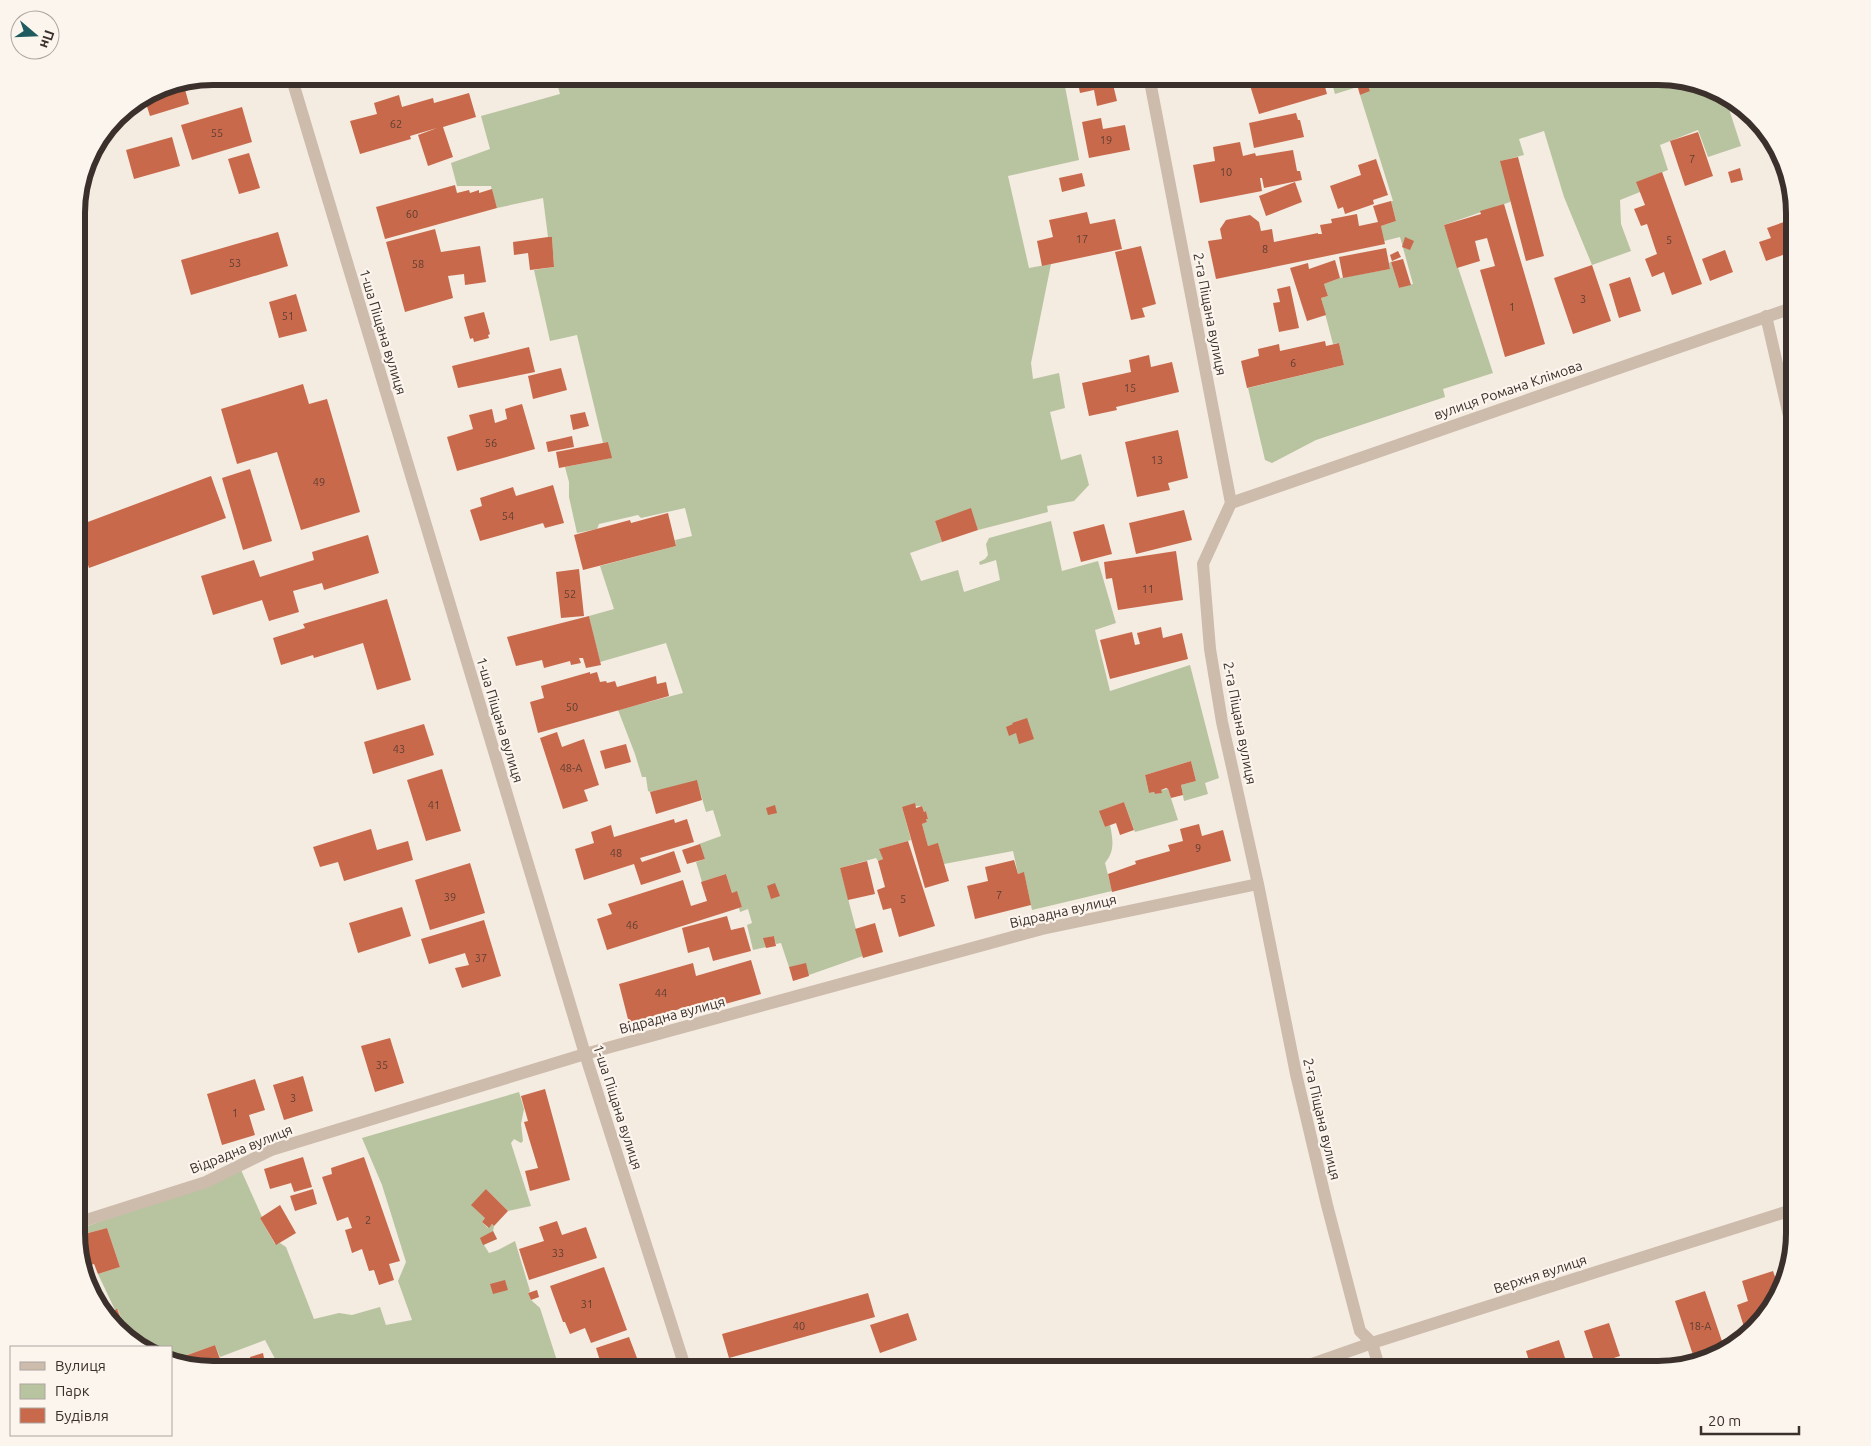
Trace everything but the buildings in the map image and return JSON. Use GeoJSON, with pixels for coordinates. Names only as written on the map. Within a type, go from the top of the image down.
{"type":"FeatureCollection","features":[{"type":"Feature","properties":{"kind":"street","name":"1-ша Піщана вулиця"},"geometry":{"type":"LineString","coordinates":[[294,85],[585,1054],[683,1361]]}},
{"type":"Feature","properties":{"kind":"street","name":"2-га Піщана вулиця"},"geometry":{"type":"LineString","coordinates":[[1151,85],[1231,503],[1203,564],[1210,649],[1222,722],[1258,884],[1296,1074],[1327,1205],[1360,1331],[1372,1343],[1377,1361]]}},
{"type":"Feature","properties":{"kind":"street","name":"вулиця Романа Клімова"},"geometry":{"type":"LineString","coordinates":[[1231,503],[1786,310]]}},
{"type":"Feature","properties":{"kind":"street"},"geometry":{"type":"LineString","coordinates":[[1766,316],[1786,403]]}},
{"type":"Feature","properties":{"kind":"street","name":"Відрадна вулиця"},"geometry":{"type":"LineString","coordinates":[[85,1220],[206,1182],[271,1150],[585,1054],[1042,929],[1258,884]]}},
{"type":"Feature","properties":{"kind":"street","name":"Верхня вулиця"},"geometry":{"type":"LineString","coordinates":[[1321,1361],[1372,1343],[1786,1213]]}},
{"type":"Feature","properties":{"kind":"green space"},"geometry":{"type":"Polygon","coordinates":[[[558,85],[954,85],[955,87],[964,85],[1065,85],[1079,160],[1008,176],[1029,268],[1051,264],[1031,363],[1033,379],[1059,373],[1065,408],[1050,412],[1061,460],[1081,454],[1089,485],[1074,501],[1047,506],[1048,512],[978,530],[971,509],[935,521],[942,542],[910,553],[921,581],[958,570],[964,592],[1000,580],[996,560],[980,565],[979,562],[988,555],[986,544],[989,538],[1051,521],[1062,571],[1098,561],[1116,623],[1095,630],[1110,691],[1190,665],[1219,778],[1205,783],[1208,794],[1184,801],[1181,785],[1196,781],[1191,761],[1145,775],[1149,793],[1161,793],[1161,790],[1168,789],[1178,820],[1135,832],[1124,802],[1100,811],[1105,827],[1110,825],[1112,836],[1112,850],[1105,863],[1112,891],[1032,910],[1024,873],[1018,874],[1013,851],[944,864],[938,844],[928,846],[922,824],[927,822],[926,819],[928,819],[926,811],[924,812],[922,806],[902,807],[911,840],[880,849],[883,859],[878,861],[876,858],[840,868],[863,956],[809,975],[789,967],[781,943],[776,944],[774,936],[764,938],[766,947],[753,950],[747,925],[752,923],[748,909],[740,912],[739,908],[742,907],[737,892],[732,893],[726,874],[702,882],[696,862],[705,859],[699,844],[721,836],[713,810],[706,812],[697,781],[648,791],[646,777],[642,777],[618,710],[683,693],[666,643],[600,662],[589,616],[614,609],[600,566],[676,546],[675,540],[692,536],[685,508],[641,518],[638,515],[599,524],[597,529],[577,533],[565,467],[611,458],[608,442],[603,443],[577,335],[550,341],[534,270],[554,267],[552,237],[548,237],[543,198],[497,208],[491,186],[457,186],[451,163],[490,149],[481,116],[560,94],[558,85]]]}},
{"type":"Feature","properties":{"kind":"green space"},"geometry":{"type":"Polygon","coordinates":[[[1332,85],[1364,85],[1335,94],[1332,85]]]}},
{"type":"Feature","properties":{"kind":"green space"},"geometry":{"type":"Polygon","coordinates":[[[1367,85],[1667,85],[1683,87],[1715,98],[1732,108],[1729,109],[1741,146],[1708,157],[1698,130],[1660,145],[1668,170],[1637,182],[1640,192],[1620,200],[1621,224],[1631,251],[1592,265],[1564,197],[1544,131],[1519,139],[1524,155],[1501,161],[1510,202],[1444,225],[1493,373],[1443,389],[1445,397],[1316,440],[1272,463],[1265,460],[1248,388],[1344,365],[1339,343],[1333,344],[1321,298],[1328,296],[1324,284],[1340,278],[1390,269],[1389,263],[1391,262],[1399,288],[1413,284],[1400,237],[1384,241],[1381,226],[1396,221],[1391,201],[1393,201],[1360,95],[1369,91],[1367,85]]]}},
{"type":"Feature","properties":{"kind":"green space"},"geometry":{"type":"Polygon","coordinates":[[[519,1092],[524,1109],[521,1124],[523,1141],[521,1143],[514,1139],[511,1143],[531,1206],[508,1211],[486,1189],[485,1218],[482,1222],[488,1228],[492,1224],[494,1226],[493,1231],[497,1239],[484,1245],[489,1253],[515,1241],[530,1291],[528,1293],[531,1300],[540,1308],[557,1361],[276,1361],[265,1340],[220,1357],[215,1345],[182,1357],[172,1354],[172,1346],[152,1346],[135,1335],[124,1325],[98,1274],[120,1267],[107,1228],[85,1234],[85,1227],[241,1170],[262,1217],[260,1218],[275,1244],[280,1243],[286,1247],[314,1319],[339,1313],[352,1315],[380,1307],[386,1325],[412,1320],[398,1281],[406,1262],[382,1185],[362,1138],[519,1092]]]}}]}
